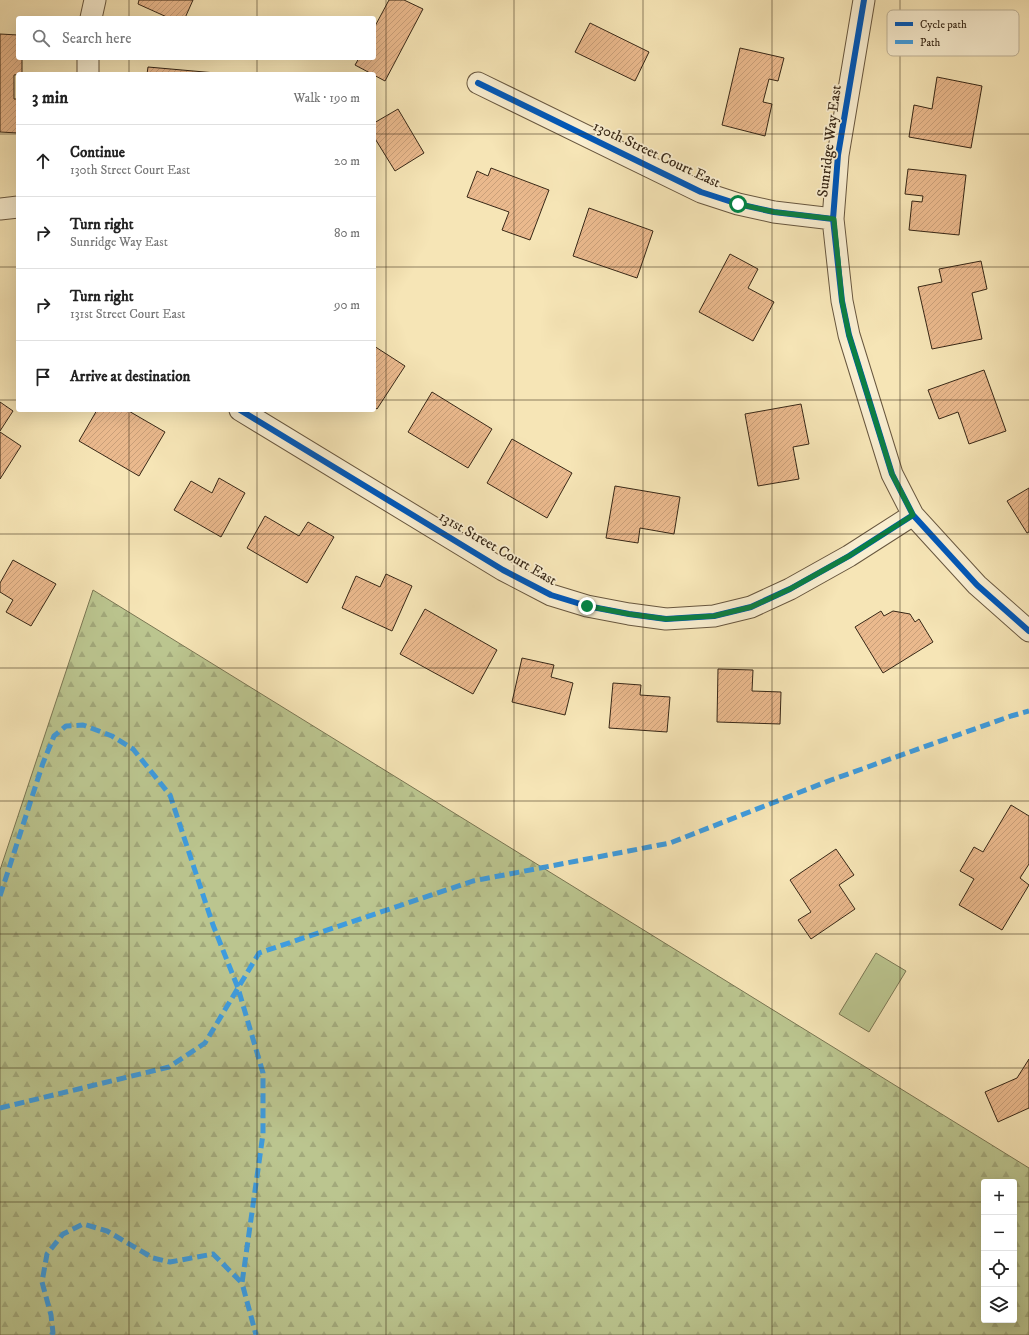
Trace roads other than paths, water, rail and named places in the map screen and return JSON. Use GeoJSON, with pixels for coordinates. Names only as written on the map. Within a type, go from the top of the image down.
{"type":"FeatureCollection","features":[{"type":"Feature","properties":{"kind":"street"},"geometry":{"type":"LineString","coordinates":[[91,16],[95,0]]}},
{"type":"Feature","properties":{"kind":"street","name":"Sunridge Way East"},"geometry":{"type":"LineString","coordinates":[[864,0],[838,155],[834,219],[842,301],[849,335],[892,474],[913,515],[977,585],[1029,631]]}},
{"type":"Feature","properties":{"kind":"street"},"geometry":{"type":"LineString","coordinates":[[88,60],[88,72]]}},
{"type":"Feature","properties":{"kind":"street","name":"130th Street Court East"},"geometry":{"type":"LineString","coordinates":[[478,83],[701,192],[738,204],[774,212],[834,219]]}},
{"type":"Feature","properties":{"kind":"street"},"geometry":{"type":"LineString","coordinates":[[0,209],[16,206]]}},
{"type":"Feature","properties":{"kind":"street","name":"131st Street Court East"},"geometry":{"type":"LineString","coordinates":[[243,412],[504,570],[551,595],[587,606],[629,614],[666,619],[714,616],[751,607],[790,589],[849,556],[913,515]]}}]}
